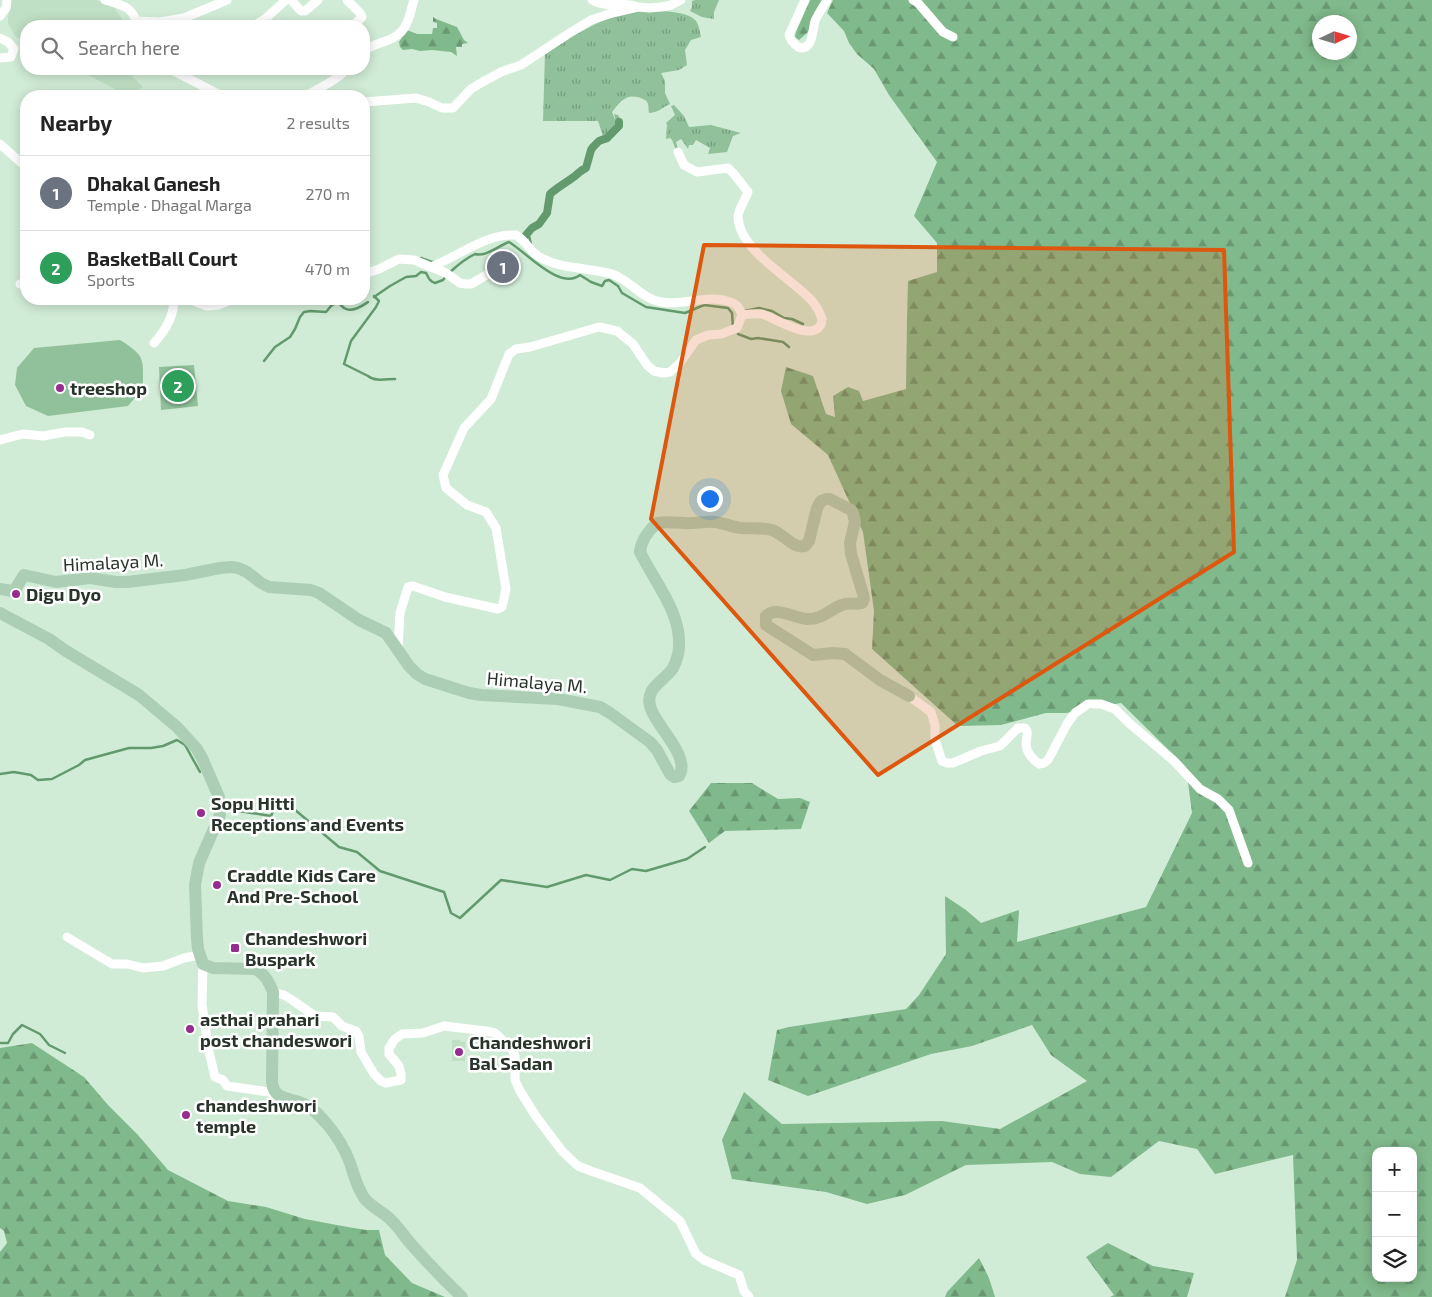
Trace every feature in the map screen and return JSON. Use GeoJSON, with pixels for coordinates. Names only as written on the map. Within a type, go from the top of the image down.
{"type":"FeatureCollection","features":[{"type":"Feature","properties":{"kind":"street"},"geometry":{"type":"LineString","coordinates":[[0,16],[6,8],[7,0]]}},
{"type":"Feature","properties":{"kind":"street"},"geometry":{"type":"LineString","coordinates":[[105,0],[129,9],[134,20]]}},
{"type":"Feature","properties":{"kind":"street"},"geometry":{"type":"LineString","coordinates":[[172,20],[184,18],[227,0]]}},
{"type":"Feature","properties":{"kind":"street"},"geometry":{"type":"LineString","coordinates":[[263,20],[286,0]]}},
{"type":"Feature","properties":{"kind":"street"},"geometry":{"type":"LineString","coordinates":[[291,0],[301,11],[305,11],[318,0]]}},
{"type":"Feature","properties":{"kind":"street"},"geometry":{"type":"LineString","coordinates":[[347,0],[360,13],[362,17],[359,20]]}},
{"type":"Feature","properties":{"kind":"street"},"geometry":{"type":"LineString","coordinates":[[370,49],[399,36],[406,27],[414,0]]}},
{"type":"Feature","properties":{"kind":"street"},"geometry":{"type":"LineString","coordinates":[[592,0],[608,5],[628,4],[649,8],[661,8],[681,0]]}},
{"type":"Feature","properties":{"kind":"street"},"geometry":{"type":"LineString","coordinates":[[805,0],[789,35],[794,45],[799,48],[806,47],[810,43],[815,21],[827,0]]}},
{"type":"Feature","properties":{"kind":"street"},"geometry":{"type":"LineString","coordinates":[[913,0],[918,3],[943,32],[953,37]]}},
{"type":"Feature","properties":{"kind":"street"},"geometry":{"type":"LineString","coordinates":[[370,102],[416,98],[442,108],[453,108],[471,89],[501,72],[521,65],[591,20],[638,6]]}},
{"type":"Feature","properties":{"kind":"street"},"geometry":{"type":"LineString","coordinates":[[0,38],[8,42],[14,49],[11,57],[0,58]]}},
{"type":"Feature","properties":{"kind":"street"},"geometry":{"type":"LineString","coordinates":[[182,75],[210,90]]}},
{"type":"Feature","properties":{"kind":"street"},"geometry":{"type":"LineString","coordinates":[[315,90],[333,81],[339,75]]}},
{"type":"Feature","properties":{"kind":"street"},"geometry":{"type":"LineString","coordinates":[[0,144],[20,162]]}},
{"type":"Feature","properties":{"kind":"street"},"geometry":{"type":"LineString","coordinates":[[678,152],[684,165],[697,172],[728,168],[734,174],[748,192],[738,216],[746,239],[765,260],[814,303],[822,318],[820,326],[813,330],[799,330],[762,314],[742,315]]}},
{"type":"Feature","properties":{"kind":"street"},"geometry":{"type":"LineString","coordinates":[[431,267],[455,257],[482,241],[502,234],[516,235],[537,256],[556,264],[612,274],[640,293],[660,302],[676,304],[719,298],[737,306],[742,315]]}},
{"type":"Feature","properties":{"kind":"street"},"geometry":{"type":"LineString","coordinates":[[370,272],[399,259],[414,260],[446,272],[460,283],[471,284],[495,270]]}},
{"type":"Feature","properties":{"kind":"street"},"geometry":{"type":"LineString","coordinates":[[154,343],[162,334],[174,309],[174,305]]}},
{"type":"Feature","properties":{"kind":"street"},"geometry":{"type":"LineString","coordinates":[[204,305],[218,305]]}},
{"type":"Feature","properties":{"kind":"street"},"geometry":{"type":"LineString","coordinates":[[398,649],[400,613],[408,587],[413,586],[446,597],[498,609],[502,607],[506,589],[496,528],[486,512],[467,505],[446,488],[443,475],[464,428],[491,399],[509,354],[516,349],[530,347],[599,327],[617,331],[633,344],[647,365],[654,371],[664,374],[670,372],[680,363],[696,340],[737,328],[742,315]]}},
{"type":"Feature","properties":{"kind":"street"},"geometry":{"type":"LineString","coordinates":[[0,440],[22,434],[43,436],[66,432],[82,432],[90,435]]}},
{"type":"Feature","properties":{"kind":"street","name":"Himalaya M."},"geometry":{"type":"LineString","coordinates":[[0,589],[12,591],[24,575],[56,582],[90,578],[127,582],[185,575],[220,568],[238,568],[269,587],[312,590],[319,593],[359,620],[386,632],[409,666],[417,674],[443,686],[481,695],[558,699],[600,707],[650,742],[657,750],[670,774],[674,777],[679,776],[682,772],[682,766],[674,745],[650,706],[650,699],[656,685],[672,669],[679,648],[678,630],[673,614],[640,552],[640,546],[657,522],[715,522],[734,527],[772,530],[780,533],[796,546],[806,546],[818,506],[824,500],[830,499],[848,508],[853,513],[850,543],[851,554],[863,594],[864,599],[862,603],[844,604],[824,615],[810,619],[776,611],[770,612],[766,616],[766,625],[813,655],[845,654],[880,680],[909,696]]}},
{"type":"Feature","properties":{"kind":"street"},"geometry":{"type":"LineString","coordinates":[[0,613],[49,639],[139,695],[177,726],[197,749],[206,765],[219,797],[220,815],[199,863],[195,885],[197,939],[202,959],[202,1005],[209,1052],[215,1077],[223,1080],[227,1086],[276,1093]]}},
{"type":"Feature","properties":{"kind":"street"},"geometry":{"type":"LineString","coordinates":[[909,696],[931,712],[935,725],[937,748],[942,761],[948,764],[981,750],[1000,746],[1018,728],[1023,728],[1027,731],[1027,748],[1032,759],[1039,764],[1044,763],[1052,755],[1067,724],[1075,713],[1088,704],[1101,704],[1115,709],[1174,761],[1200,789],[1218,799],[1229,810],[1248,863]]}},
{"type":"Feature","properties":{"kind":"street"},"geometry":{"type":"LineString","coordinates":[[67,937],[112,964],[127,964],[150,968],[163,966],[184,958],[202,959],[213,968],[255,969],[260,972],[268,980],[273,992],[273,1089],[279,1096],[305,1104],[325,1122],[345,1151],[355,1180],[366,1200],[375,1209],[389,1218],[462,1297]]}},
{"type":"Feature","properties":{"kind":"street"},"geometry":{"type":"LineString","coordinates":[[273,992],[284,995],[315,1016],[333,1017],[342,1026],[356,1031],[359,1036],[360,1052],[367,1065],[381,1081],[386,1083],[401,1080],[399,1066],[389,1054],[389,1048],[395,1039],[402,1034],[423,1033],[444,1026],[495,1033],[512,1049],[515,1080],[520,1091],[562,1151],[578,1166],[640,1188],[665,1207],[680,1221],[696,1254],[704,1260],[739,1275],[744,1291],[749,1297]]}},
{"type":"Feature","properties":{"kind":"highlighted area"},"geometry":{"type":"Polygon","coordinates":[[[704,245],[1224,250],[1234,552],[878,775],[651,519],[704,245]]]}},
{"type":"Feature","properties":{"kind":"shaded area"},"geometry":{"type":"Polygon","coordinates":[[[11,0],[96,0],[113,6],[123,20],[20,20],[20,39],[15,36],[8,24],[11,0]]]}},
{"type":"Feature","properties":{"kind":"shaded area"},"geometry":{"type":"Polygon","coordinates":[[[88,75],[131,75],[143,87],[138,90],[117,90],[88,75]]]}},
{"type":"Feature","properties":{"kind":"shaded area","name":"Chandeshwori Bal Sadan"},"geometry":{"type":"Polygon","coordinates":[[[452,1040],[465,1042],[465,1061],[452,1061],[452,1040]]]}},
{"type":"Feature","properties":{"kind":"green space"},"geometry":{"type":"Polygon","coordinates":[[[719,0],[714,12],[714,19],[702,17],[690,11],[692,1],[719,0]]]}},
{"type":"Feature","properties":{"kind":"green space"},"geometry":{"type":"Polygon","coordinates":[[[810,0],[825,0],[808,32],[799,40],[795,37],[796,32],[810,0]]]}},
{"type":"Feature","properties":{"kind":"green space"},"geometry":{"type":"Polygon","coordinates":[[[833,0],[1432,0],[1432,1297],[1285,1297],[1297,1260],[1293,1155],[1215,1174],[1197,1149],[1159,1141],[1111,1177],[1080,1174],[1052,1162],[966,1165],[905,1195],[867,1204],[826,1192],[732,1179],[722,1140],[744,1092],[782,1124],[942,1121],[1000,1129],[1087,1081],[1051,1055],[1032,1025],[972,1046],[931,1054],[808,1096],[768,1080],[777,1030],[906,1009],[919,995],[946,954],[945,896],[981,923],[1019,910],[1017,942],[1146,907],[1192,813],[1186,767],[1121,703],[1066,713],[1046,713],[1001,725],[958,726],[872,649],[874,611],[863,532],[828,455],[791,424],[781,391],[786,367],[813,376],[826,414],[835,417],[833,396],[848,387],[859,391],[863,401],[906,389],[908,281],[937,272],[937,243],[914,216],[937,162],[889,95],[874,69],[857,54],[849,43],[844,31],[827,13],[833,0]]]}},
{"type":"Feature","properties":{"kind":"green space"},"geometry":{"type":"Polygon","coordinates":[[[637,11],[685,14],[696,21],[701,37],[691,40],[685,50],[687,65],[679,70],[661,73],[665,81],[665,93],[670,104],[658,111],[649,113],[648,103],[643,99],[629,97],[622,101],[612,112],[616,122],[614,114],[618,115],[622,122],[620,130],[609,142],[599,144],[589,161],[591,164],[588,168],[585,166],[588,153],[593,145],[603,136],[598,121],[543,121],[545,53],[611,16],[637,11]]]}},
{"type":"Feature","properties":{"kind":"green space"},"geometry":{"type":"Polygon","coordinates":[[[433,17],[457,27],[464,40],[468,43],[462,44],[462,47],[456,47],[457,56],[451,52],[403,50],[400,47],[399,42],[407,30],[417,34],[432,34],[433,28],[437,28],[437,23],[433,22],[433,17]]]}},
{"type":"Feature","properties":{"kind":"green space"},"geometry":{"type":"Polygon","coordinates":[[[674,105],[684,116],[689,127],[711,125],[741,133],[733,136],[727,152],[708,154],[710,148],[696,140],[693,145],[689,145],[688,149],[681,139],[676,142],[679,152],[670,138],[666,139],[666,123],[675,115],[671,106],[674,105]]]}},
{"type":"Feature","properties":{"kind":"green space"},"geometry":{"type":"Polygon","coordinates":[[[120,340],[135,350],[143,364],[143,388],[128,406],[48,416],[26,406],[15,385],[17,368],[34,348],[120,340]]]}},
{"type":"Feature","properties":{"kind":"green space"},"geometry":{"type":"Polygon","coordinates":[[[194,365],[198,406],[161,410],[159,367],[194,365]]]}},
{"type":"Feature","properties":{"kind":"green space"},"geometry":{"type":"Polygon","coordinates":[[[711,783],[752,783],[778,799],[800,798],[810,802],[801,829],[725,831],[709,843],[689,811],[711,783]]]}},
{"type":"Feature","properties":{"kind":"green space"},"geometry":{"type":"Polygon","coordinates":[[[32,1043],[84,1077],[168,1170],[228,1201],[266,1207],[305,1219],[366,1230],[379,1230],[385,1255],[412,1283],[445,1297],[0,1297],[0,1252],[7,1243],[4,1231],[0,1228],[0,1048],[32,1043]]]}},
{"type":"Feature","properties":{"kind":"green space"},"geometry":{"type":"Polygon","coordinates":[[[1108,1243],[1153,1266],[1194,1273],[1187,1297],[1110,1297],[1114,1295],[1086,1257],[1108,1243]]]}},
{"type":"Feature","properties":{"kind":"green space"},"geometry":{"type":"Polygon","coordinates":[[[979,1258],[989,1278],[995,1297],[945,1297],[947,1292],[979,1258]]]}},
{"type":"Feature","properties":{"kind":"waterway"},"geometry":{"type":"LineString","coordinates":[[526,235],[539,224],[547,213],[550,194],[586,168],[593,147],[599,141],[607,138],[619,126],[619,122]]}},
{"type":"Feature","properties":{"kind":"waterway"},"geometry":{"type":"LineString","coordinates":[[526,235],[529,236],[531,244]]}},
{"type":"Feature","properties":{"kind":"waterway"},"geometry":{"type":"LineString","coordinates":[[449,273],[475,254],[488,253],[509,242],[553,274],[572,279],[580,275],[602,286],[605,281],[609,280],[618,286],[622,293],[646,307],[685,313],[704,305],[728,308],[732,313],[733,327]]}},
{"type":"Feature","properties":{"kind":"waterway"},"geometry":{"type":"LineString","coordinates":[[421,258],[434,262]]}},
{"type":"Feature","properties":{"kind":"waterway"},"geometry":{"type":"LineString","coordinates":[[374,297],[406,277],[416,276],[421,272],[426,273],[430,280],[435,283],[443,280],[447,275]]}},
{"type":"Feature","properties":{"kind":"waterway"},"geometry":{"type":"LineString","coordinates":[[374,296],[379,301],[351,341],[344,364],[374,379],[395,379]]}},
{"type":"Feature","properties":{"kind":"waterway"},"geometry":{"type":"LineString","coordinates":[[264,361],[275,347],[290,337],[304,312],[326,312],[332,305]]}},
{"type":"Feature","properties":{"kind":"waterway"},"geometry":{"type":"LineString","coordinates":[[340,305],[350,310],[363,305]]}},
{"type":"Feature","properties":{"kind":"waterway"},"geometry":{"type":"LineString","coordinates":[[744,311],[759,308],[772,311],[784,318],[803,324]]}},
{"type":"Feature","properties":{"kind":"waterway"},"geometry":{"type":"LineString","coordinates":[[738,334],[751,339],[758,338],[783,342],[789,347]]}},
{"type":"Feature","properties":{"kind":"waterway"},"geometry":{"type":"LineString","coordinates":[[0,774],[14,772],[31,775],[38,780],[52,779],[85,760],[129,748],[163,746],[177,740],[185,745],[200,772]]}},
{"type":"Feature","properties":{"kind":"waterway"},"geometry":{"type":"LineString","coordinates":[[225,807],[226,809],[271,816],[276,806],[283,803],[294,809],[339,847],[357,852],[380,871],[444,892],[451,913],[460,918],[501,880],[547,887],[586,875],[610,880],[632,869],[646,871],[687,859],[705,847]]}},
{"type":"Feature","properties":{"kind":"waterway"},"geometry":{"type":"LineString","coordinates":[[0,1043],[8,1043],[13,1034],[22,1025],[40,1034],[49,1045],[65,1053]]}},
{"type":"Feature","properties":{"kind":"place","name":"Dhakal Ganesh"},"geometry":{"type":"Point","coordinates":[503,267]}},
{"type":"Feature","properties":{"kind":"place","name":"BasketBall Court"},"geometry":{"type":"Point","coordinates":[178,386]}},
{"type":"Feature","properties":{"kind":"place","name":"treeshop"},"geometry":{"type":"Point","coordinates":[60,388]}},
{"type":"Feature","properties":{"kind":"place","name":"Digu Dyo"},"geometry":{"type":"Point","coordinates":[16,594]}},
{"type":"Feature","properties":{"kind":"place","name":"Sopu Hitti Receptions and Events"},"geometry":{"type":"Point","coordinates":[201,813]}},
{"type":"Feature","properties":{"kind":"place","name":"Craddle Kids Care And Pre-School"},"geometry":{"type":"Point","coordinates":[217,885]}},
{"type":"Feature","properties":{"kind":"place","name":"Chandeshwori Buspark"},"geometry":{"type":"Point","coordinates":[235,948]}},
{"type":"Feature","properties":{"kind":"place","name":"asthai prahari post chandeswori"},"geometry":{"type":"Point","coordinates":[190,1029]}},
{"type":"Feature","properties":{"kind":"place","name":"Chandeshwori Bal Sadan"},"geometry":{"type":"Point","coordinates":[459,1052]}},
{"type":"Feature","properties":{"kind":"place","name":"chandeshwori temple"},"geometry":{"type":"Point","coordinates":[186,1115]}}]}
